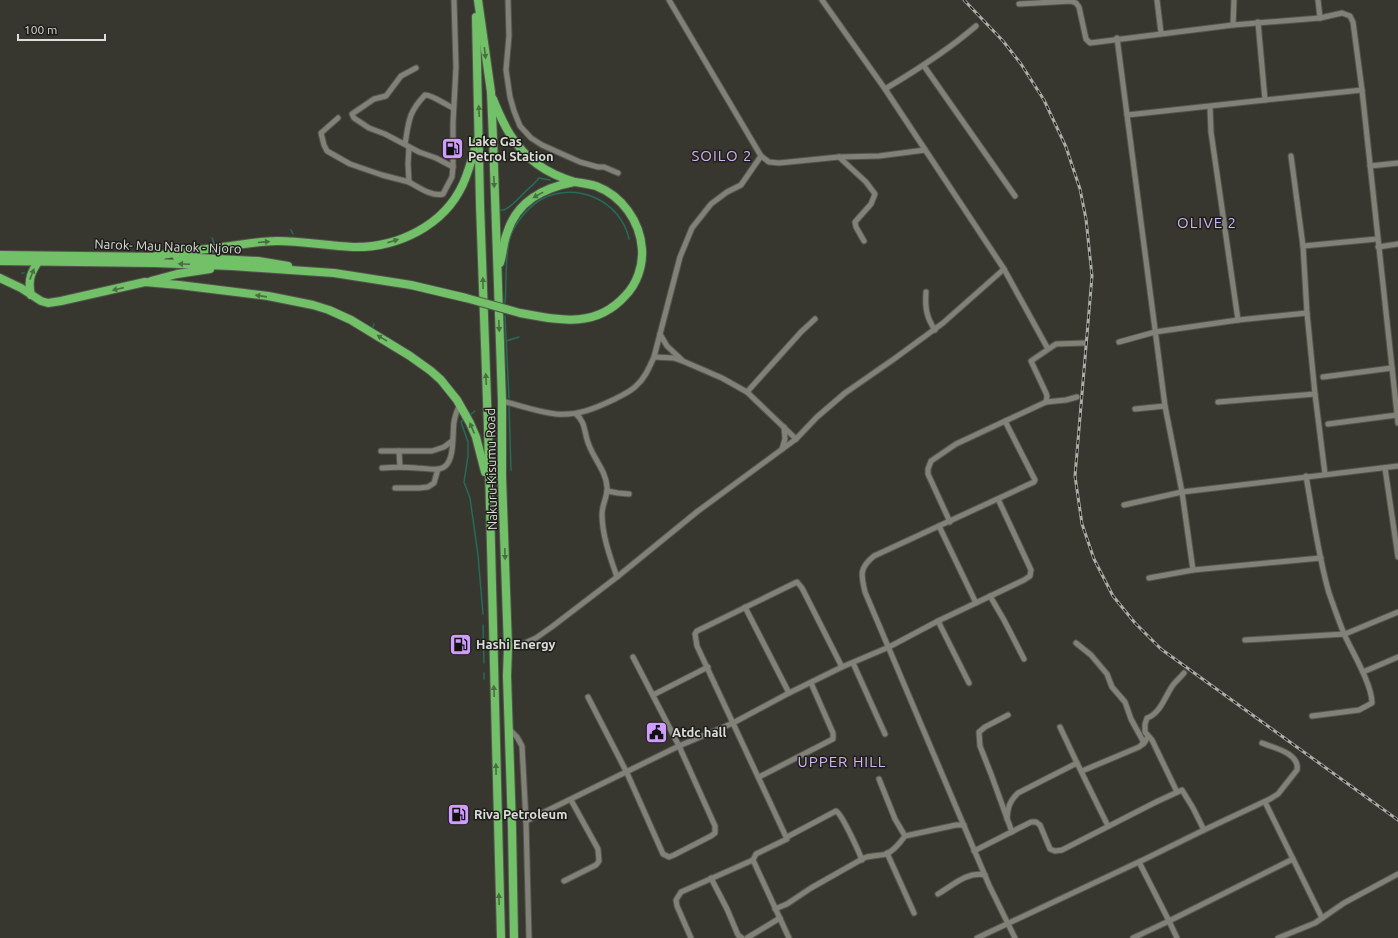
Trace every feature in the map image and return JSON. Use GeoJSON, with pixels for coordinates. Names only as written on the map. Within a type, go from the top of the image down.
{"type":"FeatureCollection","features":[{"type":"Feature","properties":{"kind":"highway","name":"Nakuru-Kisumu Road"},"geometry":{"type":"LineString","coordinates":[[477,0],[491,92],[502,401],[502,477],[508,648],[507,676],[514,938]]}},
{"type":"Feature","properties":{"kind":"highway","name":"Nakuru-Kisumu Road"},"geometry":{"type":"LineString","coordinates":[[477,0],[480,204],[488,428],[501,938]]}},
{"type":"Feature","properties":{"kind":"highway","name":"Narok- Mau Narok - Njoro"},"geometry":{"type":"LineString","coordinates":[[0,255],[232,266],[334,274],[411,285],[520,313],[565,320],[596,316],[609,310],[621,301],[627,294],[639,273],[642,255],[636,224],[618,199],[611,194],[596,187],[555,175],[537,164],[522,150],[510,135],[500,117],[491,92]]}},
{"type":"Feature","properties":{"kind":"highway"},"geometry":{"type":"LineString","coordinates":[[156,256],[274,241],[302,241],[369,246],[385,244],[410,235],[425,227],[442,212],[458,193],[468,172],[480,131]]}},
{"type":"Feature","properties":{"kind":"highway"},"geometry":{"type":"LineString","coordinates":[[497,272],[506,234],[520,208],[540,193],[560,185],[575,182]]}},
{"type":"Feature","properties":{"kind":"highway","name":"Narok- Mau Narok - Njoro"},"geometry":{"type":"LineString","coordinates":[[0,261],[41,258],[156,256],[258,261],[330,272],[334,274]]}},
{"type":"Feature","properties":{"kind":"highway"},"geometry":{"type":"LineString","coordinates":[[31,295],[29,286],[30,278],[41,258]]}},
{"type":"Feature","properties":{"kind":"highway"},"geometry":{"type":"LineString","coordinates":[[0,278],[41,301],[54,303],[177,274],[232,266]]}},
{"type":"Feature","properties":{"kind":"highway"},"geometry":{"type":"LineString","coordinates":[[145,282],[268,296],[313,305],[329,310],[356,323],[421,363],[446,386],[460,405],[476,438],[484,465],[489,493]]}},
{"type":"Feature","properties":{"kind":"street"},"geometry":{"type":"LineString","coordinates":[[338,118],[321,132],[327,151],[350,164],[409,182],[424,190],[441,195],[447,188],[452,176],[453,167],[453,108],[456,67],[454,0]]}},
{"type":"Feature","properties":{"kind":"street"},"geometry":{"type":"LineString","coordinates":[[508,0],[509,36],[506,70],[510,97],[520,126],[531,138],[542,145],[580,162],[598,167],[604,167],[618,173]]}},
{"type":"Feature","properties":{"kind":"street"},"geometry":{"type":"LineString","coordinates":[[668,0],[761,156],[769,162],[779,163],[839,157],[879,156],[925,150]]}},
{"type":"Feature","properties":{"kind":"street"},"geometry":{"type":"LineString","coordinates":[[822,0],[885,89],[1004,269],[1048,349]]}},
{"type":"Feature","properties":{"kind":"street"},"geometry":{"type":"LineString","coordinates":[[1157,0],[1161,33]]}},
{"type":"Feature","properties":{"kind":"street"},"geometry":{"type":"LineString","coordinates":[[1233,25],[1234,0]]}},
{"type":"Feature","properties":{"kind":"street"},"geometry":{"type":"LineString","coordinates":[[1318,0],[1320,18]]}},
{"type":"Feature","properties":{"kind":"street"},"geometry":{"type":"LineString","coordinates":[[1019,4],[1076,3],[1079,7],[1086,39],[1090,42],[1258,22],[1320,18],[1342,13],[1348,14],[1352,18],[1362,90],[1398,423]]}},
{"type":"Feature","properties":{"kind":"street"},"geometry":{"type":"LineString","coordinates":[[1258,22],[1265,100]]}},
{"type":"Feature","properties":{"kind":"street"},"geometry":{"type":"LineString","coordinates":[[885,89],[924,66],[957,43],[976,26]]}},
{"type":"Feature","properties":{"kind":"street"},"geometry":{"type":"LineString","coordinates":[[1117,38],[1165,406],[1182,492],[1193,570]]}},
{"type":"Feature","properties":{"kind":"street"},"geometry":{"type":"LineString","coordinates":[[924,66],[1015,196]]}},
{"type":"Feature","properties":{"kind":"street"},"geometry":{"type":"LineString","coordinates":[[416,68],[401,76],[386,96],[374,99],[352,114],[354,118],[369,128],[453,167]]}},
{"type":"Feature","properties":{"kind":"street"},"geometry":{"type":"LineString","coordinates":[[1127,115],[1362,90]]}},
{"type":"Feature","properties":{"kind":"street"},"geometry":{"type":"LineString","coordinates":[[409,182],[407,146],[410,116],[425,95],[429,95],[453,108]]}},
{"type":"Feature","properties":{"kind":"street"},"geometry":{"type":"LineString","coordinates":[[1210,107],[1211,132],[1238,320]]}},
{"type":"Feature","properties":{"kind":"street"},"geometry":{"type":"LineString","coordinates":[[502,401],[554,414],[576,414],[598,407],[628,392],[642,380],[654,357],[680,257],[692,228],[711,204],[727,192],[741,185],[761,156]]}},
{"type":"Feature","properties":{"kind":"street"},"geometry":{"type":"LineString","coordinates":[[1291,156],[1304,246],[1315,394],[1326,474]]}},
{"type":"Feature","properties":{"kind":"street"},"geometry":{"type":"LineString","coordinates":[[839,157],[866,182],[874,194],[871,204],[855,222],[856,228],[864,241]]}},
{"type":"Feature","properties":{"kind":"street"},"geometry":{"type":"LineString","coordinates":[[1370,166],[1398,163]]}},
{"type":"Feature","properties":{"kind":"street"},"geometry":{"type":"LineString","coordinates":[[1304,246],[1377,239]]}},
{"type":"Feature","properties":{"kind":"street"},"geometry":{"type":"LineString","coordinates":[[1378,247],[1398,244]]}},
{"type":"Feature","properties":{"kind":"street"},"geometry":{"type":"LineString","coordinates":[[508,648],[525,644],[536,638],[617,577],[698,511],[796,439],[817,417],[845,393],[935,330],[1004,269]]}},
{"type":"Feature","properties":{"kind":"street"},"geometry":{"type":"LineString","coordinates":[[926,292],[926,312],[928,319],[935,330]]}},
{"type":"Feature","properties":{"kind":"street"},"geometry":{"type":"LineString","coordinates":[[1119,342],[1156,332],[1238,320],[1308,313]]}},
{"type":"Feature","properties":{"kind":"street"},"geometry":{"type":"LineString","coordinates":[[747,392],[791,342],[815,319]]}},
{"type":"Feature","properties":{"kind":"street"},"geometry":{"type":"LineString","coordinates":[[660,334],[667,346],[685,362]]}},
{"type":"Feature","properties":{"kind":"street"},"geometry":{"type":"LineString","coordinates":[[1046,402],[1046,393],[1031,361],[1059,343],[1084,343]]}},
{"type":"Feature","properties":{"kind":"street"},"geometry":{"type":"LineString","coordinates":[[654,357],[674,358],[685,362],[722,378],[747,392],[796,439]]}},
{"type":"Feature","properties":{"kind":"street"},"geometry":{"type":"LineString","coordinates":[[1323,377],[1392,368]]}},
{"type":"Feature","properties":{"kind":"street"},"geometry":{"type":"LineString","coordinates":[[1218,402],[1315,394]]}},
{"type":"Feature","properties":{"kind":"street"},"geometry":{"type":"LineString","coordinates":[[950,522],[928,474],[931,461],[956,444],[1046,402],[1066,400],[1077,397]]}},
{"type":"Feature","properties":{"kind":"street"},"geometry":{"type":"LineString","coordinates":[[382,468],[400,467],[438,469],[446,466],[450,461],[455,415],[460,405]]}},
{"type":"Feature","properties":{"kind":"street"},"geometry":{"type":"LineString","coordinates":[[1135,409],[1165,406]]}},
{"type":"Feature","properties":{"kind":"street"},"geometry":{"type":"LineString","coordinates":[[576,414],[580,417],[588,442],[606,478],[607,490],[602,512],[602,520],[606,541],[617,577]]}},
{"type":"Feature","properties":{"kind":"street"},"geometry":{"type":"LineString","coordinates":[[1328,424],[1397,415]]}},
{"type":"Feature","properties":{"kind":"street"},"geometry":{"type":"LineString","coordinates":[[1005,421],[1035,481],[950,522],[895,545],[874,556],[864,566],[862,577],[865,592],[974,851],[1015,938]]}},
{"type":"Feature","properties":{"kind":"street"},"geometry":{"type":"LineString","coordinates":[[782,450],[785,439],[784,427]]}},
{"type":"Feature","properties":{"kind":"street"},"geometry":{"type":"LineString","coordinates":[[381,451],[432,451],[444,447],[452,441]]}},
{"type":"Feature","properties":{"kind":"street"},"geometry":{"type":"LineString","coordinates":[[400,451],[400,467]]}},
{"type":"Feature","properties":{"kind":"street"},"geometry":{"type":"LineString","coordinates":[[1124,505],[1182,492],[1398,466]]}},
{"type":"Feature","properties":{"kind":"street"},"geometry":{"type":"LineString","coordinates":[[1385,468],[1398,557]]}},
{"type":"Feature","properties":{"kind":"street"},"geometry":{"type":"LineString","coordinates":[[395,488],[428,487],[434,483],[438,469]]}},
{"type":"Feature","properties":{"kind":"street"},"geometry":{"type":"LineString","coordinates":[[1306,476],[1320,558],[1329,593],[1345,634],[1363,672],[1372,698],[1372,703],[1359,710],[1312,716]]}},
{"type":"Feature","properties":{"kind":"street"},"geometry":{"type":"LineString","coordinates":[[607,490],[629,494]]}},
{"type":"Feature","properties":{"kind":"street"},"geometry":{"type":"LineString","coordinates":[[526,821],[679,746],[733,723],[789,693],[842,667],[889,647],[1030,576],[1031,570],[998,499]]}},
{"type":"Feature","properties":{"kind":"street"},"geometry":{"type":"LineString","coordinates":[[939,526],[976,603]]}},
{"type":"Feature","properties":{"kind":"street"},"geometry":{"type":"LineString","coordinates":[[1149,578],[1193,570],[1320,558]]}},
{"type":"Feature","properties":{"kind":"street"},"geometry":{"type":"LineString","coordinates":[[691,938],[677,906],[676,900],[678,895],[684,890],[752,860],[756,854],[787,839],[696,643],[694,634],[697,631],[795,582],[798,582],[842,667]]}},
{"type":"Feature","properties":{"kind":"street"},"geometry":{"type":"LineString","coordinates":[[990,596],[1024,659]]}},
{"type":"Feature","properties":{"kind":"street"},"geometry":{"type":"LineString","coordinates":[[745,607],[789,693]]}},
{"type":"Feature","properties":{"kind":"street"},"geometry":{"type":"LineString","coordinates":[[1245,640],[1345,634],[1398,612]]}},
{"type":"Feature","properties":{"kind":"street"},"geometry":{"type":"LineString","coordinates":[[938,621],[970,682]]}},
{"type":"Feature","properties":{"kind":"street"},"geometry":{"type":"LineString","coordinates":[[1076,643],[1090,655],[1107,674],[1112,687],[1125,702],[1143,744]]}},
{"type":"Feature","properties":{"kind":"street"},"geometry":{"type":"LineString","coordinates":[[588,698],[626,773],[663,854],[669,857],[715,833],[716,830],[679,746],[633,657]]}},
{"type":"Feature","properties":{"kind":"street"},"geometry":{"type":"LineString","coordinates":[[1363,672],[1398,657]]}},
{"type":"Feature","properties":{"kind":"street"},"geometry":{"type":"LineString","coordinates":[[853,663],[885,734]]}},
{"type":"Feature","properties":{"kind":"street"},"geometry":{"type":"LineString","coordinates":[[653,695],[708,667]]}},
{"type":"Feature","properties":{"kind":"street"},"geometry":{"type":"LineString","coordinates":[[1177,792],[1152,740],[1144,729],[1147,718],[1157,711],[1172,686],[1184,673]]}},
{"type":"Feature","properties":{"kind":"street"},"geometry":{"type":"LineString","coordinates":[[759,777],[834,739],[834,732],[811,683]]}},
{"type":"Feature","properties":{"kind":"street"},"geometry":{"type":"LineString","coordinates":[[1008,715],[985,727],[979,732],[979,738],[980,746],[1012,832]]}},
{"type":"Feature","properties":{"kind":"street"},"geometry":{"type":"LineString","coordinates":[[1060,726],[1108,826]]}},
{"type":"Feature","properties":{"kind":"street"},"geometry":{"type":"LineString","coordinates":[[509,729],[517,737],[522,746],[526,821],[529,938]]}},
{"type":"Feature","properties":{"kind":"street"},"geometry":{"type":"LineString","coordinates":[[1082,771],[1143,744],[1148,736]]}},
{"type":"Feature","properties":{"kind":"street"},"geometry":{"type":"LineString","coordinates":[[977,938],[1140,862],[1265,802],[1278,794],[1297,770],[1298,765],[1294,758],[1285,752],[1262,743]]}},
{"type":"Feature","properties":{"kind":"street"},"geometry":{"type":"LineString","coordinates":[[1007,819],[1008,808],[1012,799],[1018,793],[1077,763]]}},
{"type":"Feature","properties":{"kind":"street"},"geometry":{"type":"LineString","coordinates":[[879,779],[895,819],[905,836]]}},
{"type":"Feature","properties":{"kind":"street"},"geometry":{"type":"LineString","coordinates":[[974,851],[1031,822],[1036,822],[1040,825],[1050,849],[1058,851],[1182,790],[1184,791],[1204,830]]}},
{"type":"Feature","properties":{"kind":"street"},"geometry":{"type":"LineString","coordinates":[[564,881],[596,865],[599,861],[598,850],[571,800]]}},
{"type":"Feature","properties":{"kind":"street"},"geometry":{"type":"LineString","coordinates":[[1265,802],[1322,918]]}},
{"type":"Feature","properties":{"kind":"street"},"geometry":{"type":"LineString","coordinates":[[786,836],[836,811],[843,819],[862,860]]}},
{"type":"Feature","properties":{"kind":"street"},"geometry":{"type":"LineString","coordinates":[[775,909],[787,904],[811,888],[862,860],[871,856],[887,853],[901,842],[905,836],[964,825]]}},
{"type":"Feature","properties":{"kind":"street"},"geometry":{"type":"LineString","coordinates":[[887,853],[914,913]]}},
{"type":"Feature","properties":{"kind":"street"},"geometry":{"type":"LineString","coordinates":[[1133,938],[1169,922],[1293,859]]}},
{"type":"Feature","properties":{"kind":"street"},"geometry":{"type":"LineString","coordinates":[[752,860],[789,938]]}},
{"type":"Feature","properties":{"kind":"street"},"geometry":{"type":"LineString","coordinates":[[1140,862],[1177,938]]}},
{"type":"Feature","properties":{"kind":"street"},"geometry":{"type":"LineString","coordinates":[[1278,938],[1315,922],[1344,903],[1398,874]]}},
{"type":"Feature","properties":{"kind":"street"},"geometry":{"type":"LineString","coordinates":[[938,894],[953,883],[972,875],[985,876]]}},
{"type":"Feature","properties":{"kind":"street"},"geometry":{"type":"LineString","coordinates":[[711,878],[740,936],[733,938]]}},
{"type":"Feature","properties":{"kind":"street"},"geometry":{"type":"LineString","coordinates":[[747,938],[780,918]]}},
{"type":"Feature","properties":{"kind":"waterway"},"geometry":{"type":"LineString","coordinates":[[500,210],[504,210],[511,206],[539,178],[550,180]]}},
{"type":"Feature","properties":{"kind":"waterway"},"geometry":{"type":"LineString","coordinates":[[505,303],[507,255],[510,237],[522,216],[542,199],[555,194],[569,192],[596,198],[617,214],[629,239]]}},
{"type":"Feature","properties":{"kind":"waterway"},"geometry":{"type":"LineString","coordinates":[[291,230],[293,234]]}},
{"type":"Feature","properties":{"kind":"waterway"},"geometry":{"type":"LineString","coordinates":[[212,238],[214,243]]}},
{"type":"Feature","properties":{"kind":"waterway"},"geometry":{"type":"LineString","coordinates":[[505,316],[509,398]]}},
{"type":"Feature","properties":{"kind":"waterway"},"geometry":{"type":"LineString","coordinates":[[506,341],[519,337]]}},
{"type":"Feature","properties":{"kind":"waterway"},"geometry":{"type":"LineString","coordinates":[[509,407],[511,470]]}},
{"type":"Feature","properties":{"kind":"waterway"},"geometry":{"type":"LineString","coordinates":[[471,414],[475,411]]}},
{"type":"Feature","properties":{"kind":"waterway"},"geometry":{"type":"LineString","coordinates":[[464,419],[461,422],[468,442],[468,456],[464,482],[470,498],[478,555],[483,614]]}},
{"type":"Feature","properties":{"kind":"waterway"},"geometry":{"type":"LineString","coordinates":[[483,625],[484,663]]}},
{"type":"Feature","properties":{"kind":"waterway"},"geometry":{"type":"LineString","coordinates":[[484,673],[484,679]]}},
{"type":"Feature","properties":{"kind":"railway"},"geometry":{"type":"LineString","coordinates":[[964,0],[1003,41],[1021,64],[1044,100],[1066,147],[1080,189],[1086,219],[1092,276],[1075,476],[1082,524],[1094,559],[1113,596],[1135,623],[1161,649],[1398,820]]}},
{"type":"Feature","properties":{"kind":"place","name":"Lake Gas Petrol Station"},"geometry":{"type":"Point","coordinates":[453,148]}},
{"type":"Feature","properties":{"kind":"place","name":"Hashi Energy"},"geometry":{"type":"Point","coordinates":[460,644]}},
{"type":"Feature","properties":{"kind":"place","name":"Atdc hall"},"geometry":{"type":"Point","coordinates":[657,732]}},
{"type":"Feature","properties":{"kind":"place","name":"Riva Petroleum"},"geometry":{"type":"Point","coordinates":[459,814]}},
{"type":"Feature","properties":{"kind":"district","name":"SOILO 2"},"geometry":{"type":"Point","coordinates":[722,156]}},
{"type":"Feature","properties":{"kind":"district","name":"OLIVE 2"},"geometry":{"type":"Point","coordinates":[1207,223]}},
{"type":"Feature","properties":{"kind":"district","name":"UPPER HILL"},"geometry":{"type":"Point","coordinates":[842,762]}}]}
